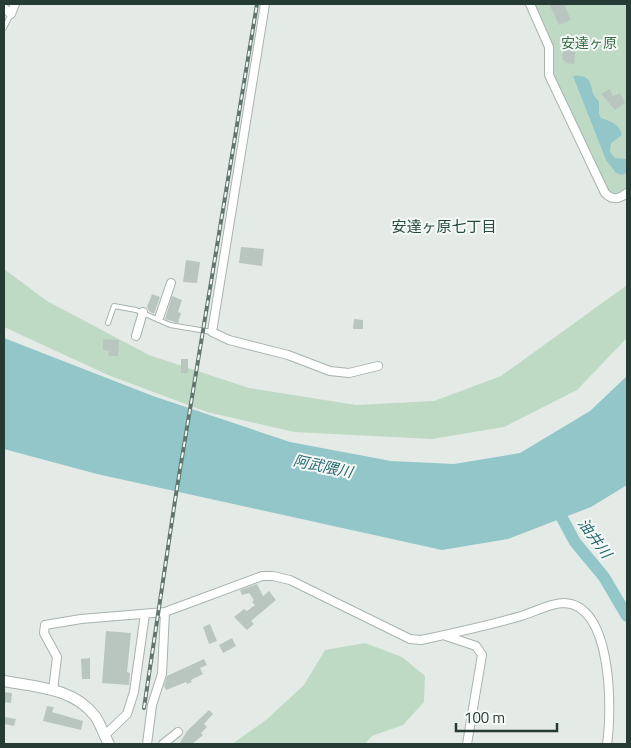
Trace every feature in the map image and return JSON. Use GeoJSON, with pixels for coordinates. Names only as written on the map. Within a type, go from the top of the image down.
{"type":"FeatureCollection","features":[{"type":"Feature","properties":{"kind":"street"},"geometry":{"type":"LineString","coordinates":[[4,8],[11,14],[15,4]]}},
{"type":"Feature","properties":{"kind":"street"},"geometry":{"type":"LineString","coordinates":[[265,4],[212,332],[229,340],[288,355],[330,371],[348,372],[378,366]]}},
{"type":"Feature","properties":{"kind":"street"},"geometry":{"type":"LineString","coordinates":[[530,4],[549,47],[549,75],[605,192],[614,198],[619,198],[627,193]]}},
{"type":"Feature","properties":{"kind":"street"},"geometry":{"type":"LineString","coordinates":[[159,318],[171,283]]}},
{"type":"Feature","properties":{"kind":"street"},"geometry":{"type":"LineString","coordinates":[[136,336],[143,312]]}},
{"type":"Feature","properties":{"kind":"street"},"geometry":{"type":"LineString","coordinates":[[53,690],[57,670],[56,657],[44,633],[45,625],[81,619],[165,612],[262,576],[273,576],[290,580],[410,639],[420,640],[562,603],[577,607],[588,618],[600,637],[605,652],[609,685],[607,744]]}},
{"type":"Feature","properties":{"kind":"street"},"geometry":{"type":"LineString","coordinates":[[147,744],[152,704],[162,674],[165,612]]}},
{"type":"Feature","properties":{"kind":"street"},"geometry":{"type":"LineString","coordinates":[[4,681],[53,690],[77,699],[96,718],[106,740],[127,714],[134,692],[145,614]]}},
{"type":"Feature","properties":{"kind":"street"},"geometry":{"type":"LineString","coordinates":[[444,635],[476,646],[482,655],[467,744]]}},
{"type":"Feature","properties":{"kind":"street"},"geometry":{"type":"LineString","coordinates":[[163,744],[178,732]]}},
{"type":"Feature","properties":{"kind":"lane"},"geometry":{"type":"LineString","coordinates":[[4,28],[11,14]]}},
{"type":"Feature","properties":{"kind":"lane"},"geometry":{"type":"LineString","coordinates":[[108,323],[114,306],[143,312],[159,318],[170,325],[212,332]]}},
{"type":"Feature","properties":{"kind":"green space","name":"安達ヶ原"},"geometry":{"type":"Polygon","coordinates":[[[534,4],[627,4],[627,191],[615,196],[609,193],[552,76],[550,43],[534,4]]]}},
{"type":"Feature","properties":{"kind":"green space"},"geometry":{"type":"Polygon","coordinates":[[[4,269],[47,301],[149,355],[249,388],[356,405],[434,401],[501,376],[627,285],[627,338],[577,390],[504,427],[432,439],[294,432],[207,412],[108,375],[4,327],[4,269]]]}},
{"type":"Feature","properties":{"kind":"green space"},"geometry":{"type":"Polygon","coordinates":[[[365,643],[402,657],[425,676],[424,702],[403,725],[372,736],[365,744],[232,744],[266,720],[304,685],[325,650],[365,643]]]}},
{"type":"Feature","properties":{"kind":"water"},"geometry":{"type":"Polygon","coordinates":[[[573,76],[581,76],[589,80],[593,93],[599,101],[599,114],[601,118],[608,120],[621,131],[622,135],[611,143],[610,152],[615,158],[627,159],[627,172],[622,175],[616,173],[606,160],[573,76]]]}},
{"type":"Feature","properties":{"kind":"water","name":"阿武隈川"},"geometry":{"type":"Polygon","coordinates":[[[4,338],[153,396],[290,442],[391,461],[454,464],[520,453],[590,411],[627,376],[627,485],[591,507],[508,539],[442,550],[97,474],[4,449],[4,338]]]}},
{"type":"Feature","properties":{"kind":"building"},"geometry":{"type":"Polygon","coordinates":[[[549,4],[564,4],[571,20],[559,25],[549,4]]]}},
{"type":"Feature","properties":{"kind":"building"},"geometry":{"type":"Polygon","coordinates":[[[564,43],[576,44],[574,64],[565,63],[562,60],[564,43]]]}},
{"type":"Feature","properties":{"kind":"building"},"geometry":{"type":"Polygon","coordinates":[[[610,89],[613,96],[620,93],[625,103],[615,110],[601,94],[610,89]]]}},
{"type":"Feature","properties":{"kind":"building"},"geometry":{"type":"Polygon","coordinates":[[[241,247],[264,249],[262,266],[239,263],[241,247]]]}},
{"type":"Feature","properties":{"kind":"building"},"geometry":{"type":"Polygon","coordinates":[[[186,260],[200,262],[197,283],[183,282],[186,260]]]}},
{"type":"Feature","properties":{"kind":"building"},"geometry":{"type":"Polygon","coordinates":[[[152,294],[160,297],[154,314],[147,307],[152,294]]]}},
{"type":"Feature","properties":{"kind":"building"},"geometry":{"type":"Polygon","coordinates":[[[172,296],[182,300],[178,312],[181,313],[178,323],[165,319],[172,296]]]}},
{"type":"Feature","properties":{"kind":"building"},"geometry":{"type":"Polygon","coordinates":[[[354,319],[363,320],[363,329],[353,329],[354,319]]]}},
{"type":"Feature","properties":{"kind":"building"},"geometry":{"type":"Polygon","coordinates":[[[103,339],[119,340],[118,356],[108,356],[109,351],[103,350],[103,339]]]}},
{"type":"Feature","properties":{"kind":"building"},"geometry":{"type":"Polygon","coordinates":[[[181,359],[188,359],[188,373],[181,373],[181,359]]]}},
{"type":"Feature","properties":{"kind":"building"},"geometry":{"type":"Polygon","coordinates":[[[257,584],[263,596],[269,591],[276,600],[251,621],[254,624],[247,630],[234,617],[244,609],[247,611],[255,605],[249,593],[242,595],[240,590],[257,584]]]}},
{"type":"Feature","properties":{"kind":"building"},"geometry":{"type":"Polygon","coordinates":[[[210,624],[217,641],[209,644],[203,627],[210,624]]]}},
{"type":"Feature","properties":{"kind":"building"},"geometry":{"type":"Polygon","coordinates":[[[106,631],[131,633],[127,672],[130,673],[129,685],[102,683],[106,631]]]}},
{"type":"Feature","properties":{"kind":"building"},"geometry":{"type":"Polygon","coordinates":[[[232,638],[236,646],[223,653],[219,645],[232,638]]]}},
{"type":"Feature","properties":{"kind":"building"},"geometry":{"type":"Polygon","coordinates":[[[90,658],[90,679],[82,679],[81,659],[90,658]]]}},
{"type":"Feature","properties":{"kind":"building"},"geometry":{"type":"Polygon","coordinates":[[[204,659],[207,665],[200,668],[203,674],[191,680],[192,682],[187,684],[186,682],[166,690],[164,686],[167,676],[204,659]]]}},
{"type":"Feature","properties":{"kind":"building"},"geometry":{"type":"Polygon","coordinates":[[[4,692],[12,693],[11,703],[4,702],[4,692]]]}},
{"type":"Feature","properties":{"kind":"building"},"geometry":{"type":"Polygon","coordinates":[[[47,706],[54,707],[52,712],[83,721],[81,730],[43,721],[47,706]]]}},
{"type":"Feature","properties":{"kind":"building"},"geometry":{"type":"Polygon","coordinates":[[[209,710],[213,714],[204,724],[207,727],[201,733],[203,735],[192,744],[179,744],[187,731],[209,710]]]}},
{"type":"Feature","properties":{"kind":"building"},"geometry":{"type":"Polygon","coordinates":[[[5,717],[16,719],[14,726],[4,724],[5,717]]]}},
{"type":"Feature","properties":{"kind":"waterway","name":"油井川"},"geometry":{"type":"LineString","coordinates":[[554,503],[575,542],[604,577],[627,616]]}},
{"type":"Feature","properties":{"kind":"railway"},"geometry":{"type":"LineString","coordinates":[[144,708],[176,494],[257,4]]}},
{"type":"Feature","properties":{"kind":"district","name":"安達ヶ原七丁目"},"geometry":{"type":"Point","coordinates":[444,226]}}]}
